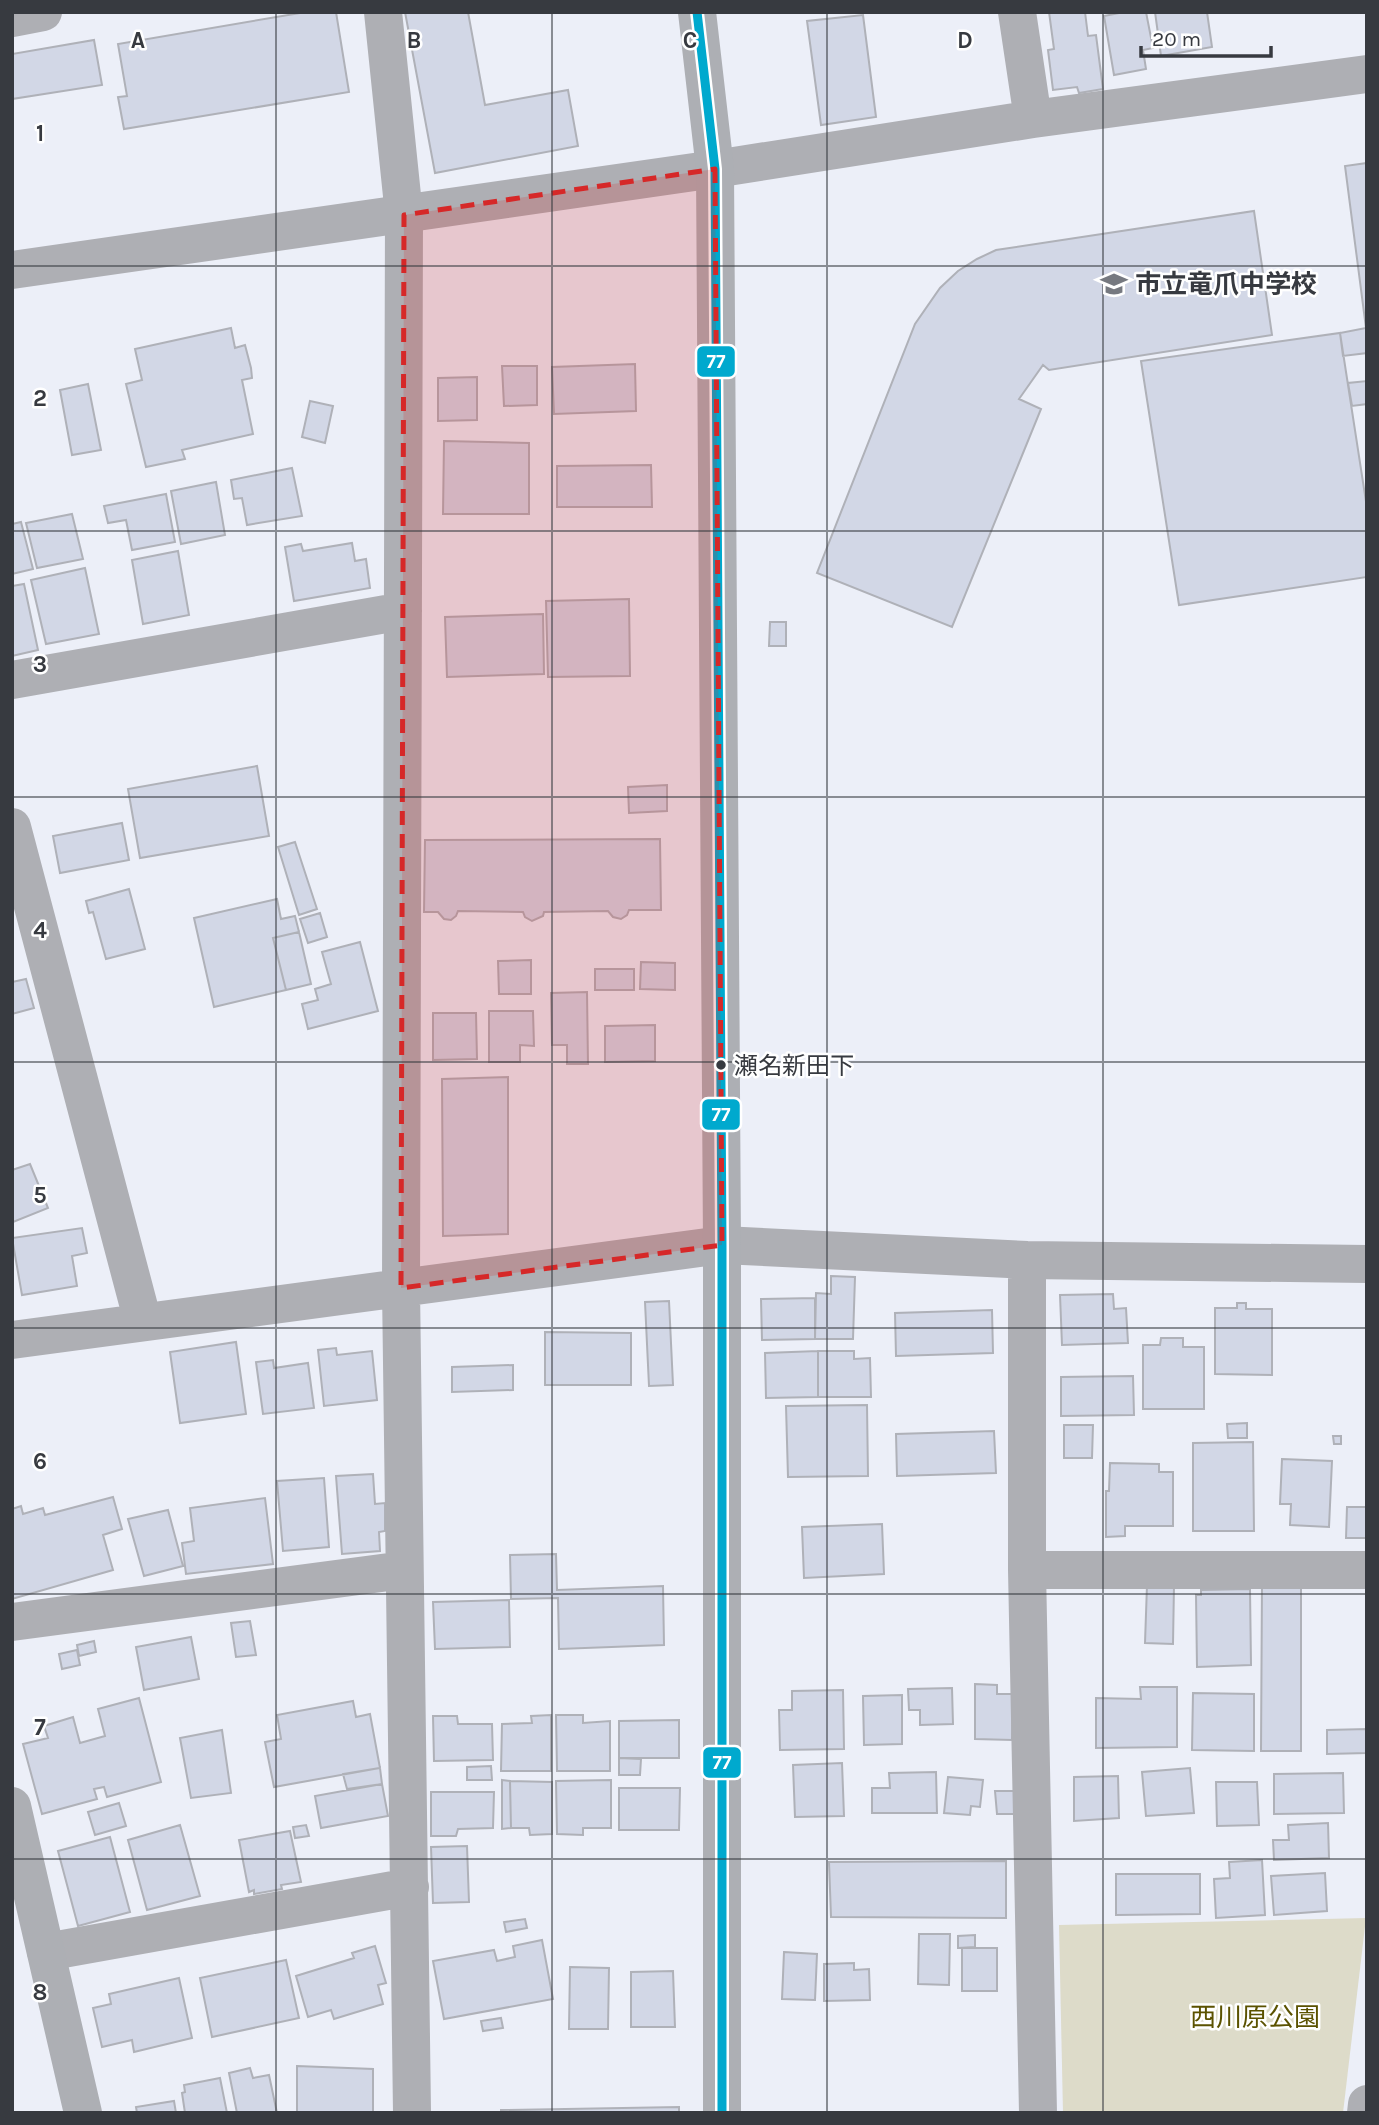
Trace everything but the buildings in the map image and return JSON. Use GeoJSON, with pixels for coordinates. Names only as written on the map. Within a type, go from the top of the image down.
{"type":"FeatureCollection","features":[{"type":"Feature","properties":{"kind":"main road"},"geometry":{"type":"LineString","coordinates":[[697,12],[715,169],[722,1245],[722,2113]]}},
{"type":"Feature","properties":{"kind":"main road"},"geometry":{"type":"LineString","coordinates":[[12,1806],[83,2113]]}},
{"type":"Feature","properties":{"kind":"street"},"geometry":{"type":"LineString","coordinates":[[12,18],[43,12]]}},
{"type":"Feature","properties":{"kind":"street"},"geometry":{"type":"LineString","coordinates":[[383,12],[404,215],[401,1288],[412,2113]]}},
{"type":"Feature","properties":{"kind":"street"},"geometry":{"type":"LineString","coordinates":[[1017,12],[1033,119]]}},
{"type":"Feature","properties":{"kind":"street"},"geometry":{"type":"LineString","coordinates":[[12,270],[404,215],[1033,119],[1367,74]]}},
{"type":"Feature","properties":{"kind":"street"},"geometry":{"type":"LineString","coordinates":[[12,680],[403,611]]}},
{"type":"Feature","properties":{"kind":"street"},"geometry":{"type":"LineString","coordinates":[[12,827],[143,1322]]}},
{"type":"Feature","properties":{"kind":"street"},"geometry":{"type":"LineString","coordinates":[[12,1340],[722,1245],[1027,1260],[1367,1264]]}},
{"type":"Feature","properties":{"kind":"street"},"geometry":{"type":"LineString","coordinates":[[1027,1260],[1027,1570],[1038,2113]]}},
{"type":"Feature","properties":{"kind":"street"},"geometry":{"type":"LineString","coordinates":[[12,1622],[404,1570]]}},
{"type":"Feature","properties":{"kind":"street"},"geometry":{"type":"LineString","coordinates":[[1027,1570],[1367,1570]]}},
{"type":"Feature","properties":{"kind":"street"},"geometry":{"type":"LineString","coordinates":[[46,1952],[410,1887]]}},
{"type":"Feature","properties":{"kind":"street"},"geometry":{"type":"LineString","coordinates":[[1366,2113],[1367,2104]]}},
{"type":"Feature","properties":{"kind":"highlighted area"},"geometry":{"type":"Polygon","coordinates":[[[715,169],[722,1245],[401,1288],[404,215],[715,169]]]}},
{"type":"Feature","properties":{"kind":"green space","name":"西川原公園"},"geometry":{"type":"Polygon","coordinates":[[[1366,1918],[1343,2113],[1063,2113],[1059,1925],[1366,1918]]]}},
{"type":"Feature","properties":{"kind":"transit line","name":"77"},"geometry":{"type":"LineString","coordinates":[[697,12],[715,169],[722,1245],[722,2113]]}},
{"type":"Feature","properties":{"kind":"place","name":"市立竜爪中学校"},"geometry":{"type":"Point","coordinates":[1114,284]}},
{"type":"Feature","properties":{"kind":"place","name":"瀬名新田下"},"geometry":{"type":"Point","coordinates":[721,1065]}}]}
